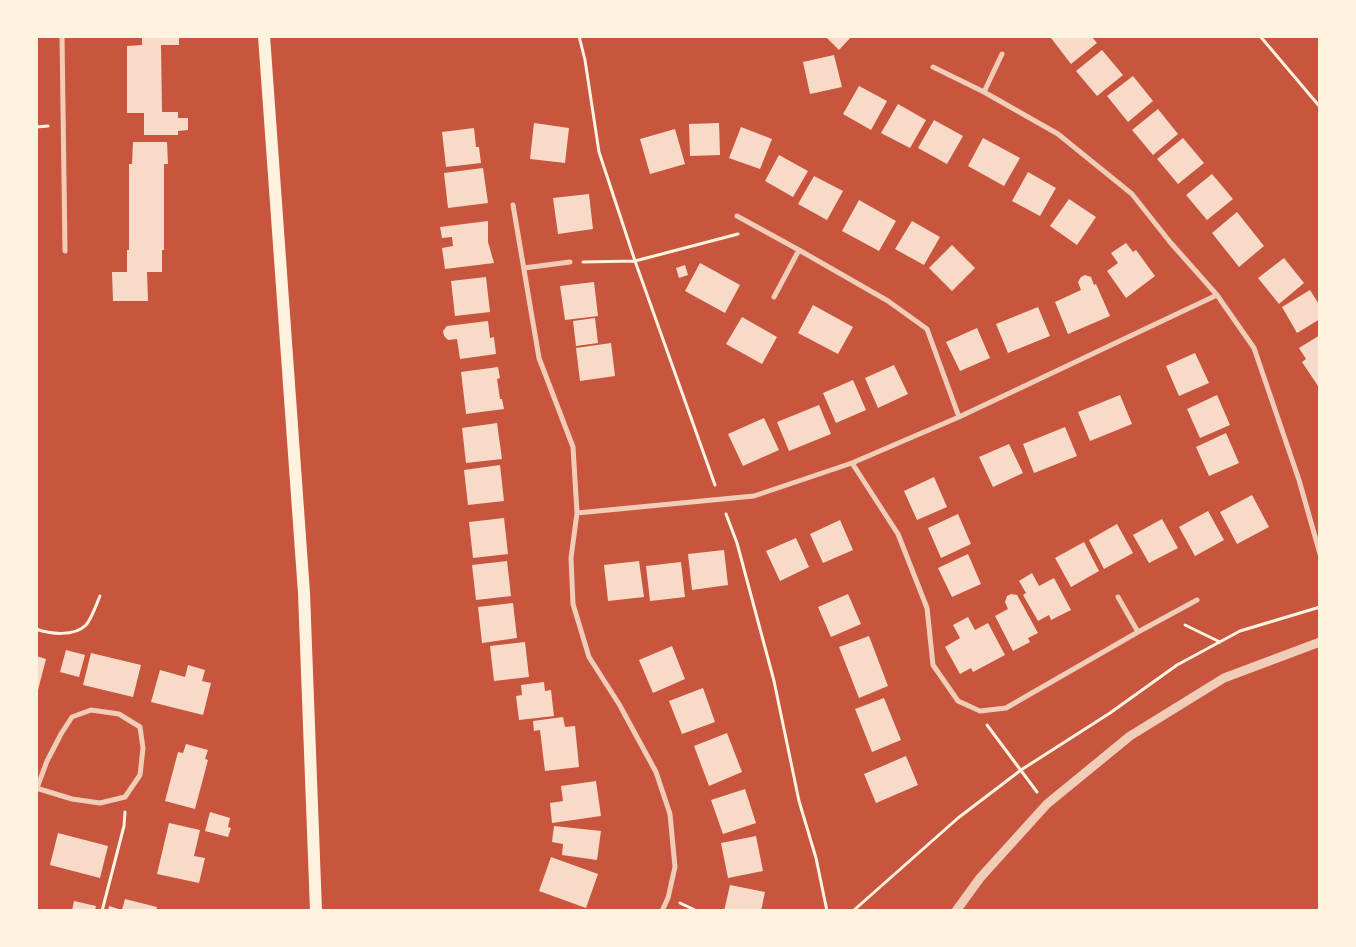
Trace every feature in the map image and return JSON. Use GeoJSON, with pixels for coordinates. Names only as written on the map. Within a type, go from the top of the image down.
{"type":"FeatureCollection","features":[{"type":"Feature","properties":{"kind":"main road"},"geometry":{"type":"LineString","coordinates":[[264,36],[304,593],[316,911]]}},
{"type":"Feature","properties":{"kind":"street"},"geometry":{"type":"LineString","coordinates":[[62,36],[65,251]]}},
{"type":"Feature","properties":{"kind":"street"},"geometry":{"type":"LineString","coordinates":[[984,92],[1002,54]]}},
{"type":"Feature","properties":{"kind":"street"},"geometry":{"type":"LineString","coordinates":[[933,67],[984,92],[1058,134],[1132,194],[1170,242],[1217,295],[1254,348],[1299,480],[1320,554]]}},
{"type":"Feature","properties":{"kind":"street"},"geometry":{"type":"LineString","coordinates":[[513,206],[539,358],[573,447],[577,513],[571,558],[573,604],[589,657],[619,704],[656,772],[670,814],[675,867],[668,898],[662,911]]}},
{"type":"Feature","properties":{"kind":"street"},"geometry":{"type":"LineString","coordinates":[[737,216],[888,301],[927,329],[959,417]]}},
{"type":"Feature","properties":{"kind":"street"},"geometry":{"type":"LineString","coordinates":[[774,297],[799,250]]}},
{"type":"Feature","properties":{"kind":"street"},"geometry":{"type":"LineString","coordinates":[[524,268],[570,262]]}},
{"type":"Feature","properties":{"kind":"street"},"geometry":{"type":"LineString","coordinates":[[577,513],[754,496],[852,463],[959,417],[1217,295]]}},
{"type":"Feature","properties":{"kind":"street"},"geometry":{"type":"LineString","coordinates":[[852,463],[898,534],[927,608],[933,665],[958,701],[980,711],[1006,708],[1197,600]]}},
{"type":"Feature","properties":{"kind":"street"},"geometry":{"type":"LineString","coordinates":[[1118,597],[1138,632]]}},
{"type":"Feature","properties":{"kind":"street"},"geometry":{"type":"LineString","coordinates":[[956,911],[980,878],[1046,804],[1130,736],[1224,678],[1320,642]]}},
{"type":"Feature","properties":{"kind":"street"},"geometry":{"type":"LineString","coordinates":[[91,710],[119,714],[140,727],[143,748],[140,775],[125,797],[100,803],[72,799],[37,788],[47,761],[72,717],[91,710]]}},
{"type":"Feature","properties":{"kind":"path"},"geometry":{"type":"LineString","coordinates":[[579,36],[585,60]]}},
{"type":"Feature","properties":{"kind":"path"},"geometry":{"type":"LineString","coordinates":[[1260,36],[1320,107]]}},
{"type":"Feature","properties":{"kind":"path"},"geometry":{"type":"LineString","coordinates":[[570,262],[634,261],[760,229]]}},
{"type":"Feature","properties":{"kind":"path"},"geometry":{"type":"LineString","coordinates":[[36,629],[45,632],[67,634],[85,626],[100,596]]}},
{"type":"Feature","properties":{"kind":"path"},"geometry":{"type":"LineString","coordinates":[[853,911],[958,818],[1021,770],[1110,713],[1177,665],[1240,631],[1320,607]]}},
{"type":"Feature","properties":{"kind":"path"},"geometry":{"type":"LineString","coordinates":[[1168,616],[1220,642]]}},
{"type":"Feature","properties":{"kind":"path"},"geometry":{"type":"LineString","coordinates":[[988,728],[1046,804]]}},
{"type":"Feature","properties":{"kind":"path"},"geometry":{"type":"LineString","coordinates":[[102,911],[124,826],[125,797]]}},
{"type":"Feature","properties":{"kind":"building"},"geometry":{"type":"Polygon","coordinates":[[[142,36],[179,36],[179,45],[161,45],[162,112],[178,112],[178,118],[188,118],[188,130],[178,131],[178,135],[144,135],[144,113],[127,113],[127,46],[142,45],[142,36]]]}},
{"type":"Feature","properties":{"kind":"building"},"geometry":{"type":"Polygon","coordinates":[[[825,36],[852,36],[839,50],[825,36]]]}},
{"type":"Feature","properties":{"kind":"building"},"geometry":{"type":"Polygon","coordinates":[[[1053,36],[1091,36],[1097,43],[1071,64],[1051,38],[1053,36]]]}},
{"type":"Feature","properties":{"kind":"building"},"geometry":{"type":"Polygon","coordinates":[[[1102,50],[1123,75],[1097,96],[1076,71],[1102,50]]]}},
{"type":"Feature","properties":{"kind":"building"},"geometry":{"type":"Polygon","coordinates":[[[834,55],[842,87],[810,94],[803,62],[834,55]]]}},
{"type":"Feature","properties":{"kind":"building"},"geometry":{"type":"Polygon","coordinates":[[[1133,76],[1153,101],[1128,122],[1107,96],[1133,76]]]}},
{"type":"Feature","properties":{"kind":"building"},"geometry":{"type":"Polygon","coordinates":[[[859,86],[887,101],[871,130],[843,114],[859,86]]]}},
{"type":"Feature","properties":{"kind":"building"},"geometry":{"type":"Polygon","coordinates":[[[898,104],[926,120],[910,148],[881,133],[898,104]]]}},
{"type":"Feature","properties":{"kind":"building"},"geometry":{"type":"Polygon","coordinates":[[[1158,109],[1178,134],[1153,155],[1132,130],[1158,109]]]}},
{"type":"Feature","properties":{"kind":"building"},"geometry":{"type":"Polygon","coordinates":[[[934,120],[963,136],[947,164],[918,148],[934,120]]]}},
{"type":"Feature","properties":{"kind":"building"},"geometry":{"type":"Polygon","coordinates":[[[534,123],[569,128],[565,163],[530,159],[534,123]]]}},
{"type":"Feature","properties":{"kind":"building"},"geometry":{"type":"Polygon","coordinates":[[[719,123],[720,155],[690,156],[689,124],[719,123]]]}},
{"type":"Feature","properties":{"kind":"building"},"geometry":{"type":"Polygon","coordinates":[[[741,127],[772,139],[760,169],[729,158],[741,127]]]}},
{"type":"Feature","properties":{"kind":"building"},"geometry":{"type":"Polygon","coordinates":[[[474,128],[476,147],[479,147],[481,163],[446,167],[442,132],[474,128]]]}},
{"type":"Feature","properties":{"kind":"building"},"geometry":{"type":"Polygon","coordinates":[[[675,129],[685,164],[650,174],[640,139],[675,129]]]}},
{"type":"Feature","properties":{"kind":"building"},"geometry":{"type":"Polygon","coordinates":[[[983,138],[1020,158],[1004,186],[968,166],[983,138]]]}},
{"type":"Feature","properties":{"kind":"building"},"geometry":{"type":"Polygon","coordinates":[[[1183,138],[1204,163],[1178,184],[1157,159],[1183,138]]]}},
{"type":"Feature","properties":{"kind":"building"},"geometry":{"type":"Polygon","coordinates":[[[133,142],[167,142],[168,164],[164,164],[164,250],[162,250],[162,272],[147,272],[148,301],[113,301],[112,272],[127,272],[127,250],[129,250],[129,164],[132,164],[133,142]]]}},
{"type":"Feature","properties":{"kind":"building"},"geometry":{"type":"Polygon","coordinates":[[[779,155],[808,171],[793,197],[765,181],[779,155]]]}},
{"type":"Feature","properties":{"kind":"building"},"geometry":{"type":"Polygon","coordinates":[[[483,168],[488,203],[448,208],[444,173],[483,168]]]}},
{"type":"Feature","properties":{"kind":"building"},"geometry":{"type":"Polygon","coordinates":[[[1028,172],[1056,188],[1040,216],[1012,201],[1028,172]]]}},
{"type":"Feature","properties":{"kind":"building"},"geometry":{"type":"Polygon","coordinates":[[[1212,174],[1233,199],[1207,220],[1186,195],[1212,174]]]}},
{"type":"Feature","properties":{"kind":"building"},"geometry":{"type":"Polygon","coordinates":[[[814,176],[843,191],[827,220],[798,204],[814,176]]]}},
{"type":"Feature","properties":{"kind":"building"},"geometry":{"type":"Polygon","coordinates":[[[589,194],[593,229],[558,234],[553,198],[589,194]]]}},
{"type":"Feature","properties":{"kind":"building"},"geometry":{"type":"Polygon","coordinates":[[[1069,199],[1096,217],[1077,245],[1050,226],[1069,199]]]}},
{"type":"Feature","properties":{"kind":"building"},"geometry":{"type":"Polygon","coordinates":[[[859,200],[896,221],[879,251],[842,231],[859,200]]]}},
{"type":"Feature","properties":{"kind":"building"},"geometry":{"type":"Polygon","coordinates":[[[1237,212],[1264,246],[1239,267],[1212,233],[1237,212]]]}},
{"type":"Feature","properties":{"kind":"building"},"geometry":{"type":"Polygon","coordinates":[[[488,221],[488,242],[494,263],[445,269],[442,248],[453,246],[452,237],[442,238],[440,227],[488,221]]]}},
{"type":"Feature","properties":{"kind":"building"},"geometry":{"type":"Polygon","coordinates":[[[912,221],[940,237],[924,265],[895,249],[912,221]]]}},
{"type":"Feature","properties":{"kind":"building"},"geometry":{"type":"Polygon","coordinates":[[[1126,243],[1133,252],[1136,250],[1155,276],[1126,298],[1107,271],[1118,263],[1111,253],[1126,243]]]}},
{"type":"Feature","properties":{"kind":"building"},"geometry":{"type":"Polygon","coordinates":[[[952,245],[975,268],[952,291],[929,268],[952,245]]]}},
{"type":"Feature","properties":{"kind":"building"},"geometry":{"type":"Polygon","coordinates":[[[1284,258],[1304,283],[1279,304],[1258,278],[1284,258]]]}},
{"type":"Feature","properties":{"kind":"building"},"geometry":{"type":"Polygon","coordinates":[[[700,263],[740,285],[725,313],[685,291],[700,263]]]}},
{"type":"Feature","properties":{"kind":"building"},"geometry":{"type":"Polygon","coordinates":[[[685,265],[688,275],[679,278],[676,268],[685,265]]]}},
{"type":"Feature","properties":{"kind":"building"},"geometry":{"type":"Polygon","coordinates":[[[1085,275],[1091,277],[1094,285],[1096,284],[1110,316],[1068,334],[1055,302],[1081,290],[1078,282],[1085,275]]]}},
{"type":"Feature","properties":{"kind":"building"},"geometry":{"type":"Polygon","coordinates":[[[486,277],[490,312],[455,316],[451,281],[486,277]]]}},
{"type":"Feature","properties":{"kind":"building"},"geometry":{"type":"Polygon","coordinates":[[[594,282],[598,316],[565,320],[560,286],[594,282]]]}},
{"type":"Feature","properties":{"kind":"building"},"geometry":{"type":"Polygon","coordinates":[[[1310,290],[1320,306],[1320,319],[1297,333],[1282,307],[1310,290]]]}},
{"type":"Feature","properties":{"kind":"building"},"geometry":{"type":"Polygon","coordinates":[[[813,305],[853,327],[838,354],[798,333],[813,305]]]}},
{"type":"Feature","properties":{"kind":"building"},"geometry":{"type":"Polygon","coordinates":[[[1038,307],[1050,336],[1008,353],[996,324],[1038,307]]]}},
{"type":"Feature","properties":{"kind":"building"},"geometry":{"type":"Polygon","coordinates":[[[742,317],[777,337],[762,364],[726,344],[742,317]]]}},
{"type":"Feature","properties":{"kind":"building"},"geometry":{"type":"Polygon","coordinates":[[[595,318],[598,343],[576,346],[573,321],[595,318]]]}},
{"type":"Feature","properties":{"kind":"building"},"geometry":{"type":"Polygon","coordinates":[[[488,321],[490,338],[494,337],[496,354],[460,359],[457,339],[448,340],[444,336],[443,331],[447,326],[488,321]]]}},
{"type":"Feature","properties":{"kind":"building"},"geometry":{"type":"Polygon","coordinates":[[[977,328],[990,358],[960,371],[946,342],[977,328]]]}},
{"type":"Feature","properties":{"kind":"building"},"geometry":{"type":"Polygon","coordinates":[[[1320,335],[1320,385],[1318,386],[1302,362],[1306,359],[1299,348],[1320,335]]]}},
{"type":"Feature","properties":{"kind":"building"},"geometry":{"type":"Polygon","coordinates":[[[611,343],[615,376],[580,381],[576,348],[611,343]]]}},
{"type":"Feature","properties":{"kind":"building"},"geometry":{"type":"Polygon","coordinates":[[[1195,353],[1209,383],[1179,396],[1166,366],[1195,353]]]}},
{"type":"Feature","properties":{"kind":"building"},"geometry":{"type":"Polygon","coordinates":[[[894,365],[908,394],[878,408],[865,378],[894,365]]]}},
{"type":"Feature","properties":{"kind":"building"},"geometry":{"type":"Polygon","coordinates":[[[498,367],[500,378],[497,379],[500,399],[502,399],[504,409],[466,414],[461,372],[498,367]]]}},
{"type":"Feature","properties":{"kind":"building"},"geometry":{"type":"Polygon","coordinates":[[[853,380],[866,410],[836,423],[823,393],[853,380]]]}},
{"type":"Feature","properties":{"kind":"building"},"geometry":{"type":"Polygon","coordinates":[[[1120,395],[1132,424],[1090,441],[1078,412],[1120,395]]]}},
{"type":"Feature","properties":{"kind":"building"},"geometry":{"type":"Polygon","coordinates":[[[1217,395],[1230,425],[1200,438],[1187,409],[1217,395]]]}},
{"type":"Feature","properties":{"kind":"building"},"geometry":{"type":"Polygon","coordinates":[[[819,405],[831,434],[789,451],[777,422],[819,405]]]}},
{"type":"Feature","properties":{"kind":"building"},"geometry":{"type":"Polygon","coordinates":[[[764,418],[779,450],[743,466],[728,434],[764,418]]]}},
{"type":"Feature","properties":{"kind":"building"},"geometry":{"type":"Polygon","coordinates":[[[497,423],[502,459],[466,463],[462,428],[497,423]]]}},
{"type":"Feature","properties":{"kind":"building"},"geometry":{"type":"Polygon","coordinates":[[[1065,427],[1077,456],[1034,473],[1023,444],[1065,427]]]}},
{"type":"Feature","properties":{"kind":"building"},"geometry":{"type":"Polygon","coordinates":[[[1226,433],[1239,463],[1209,476],[1196,447],[1226,433]]]}},
{"type":"Feature","properties":{"kind":"building"},"geometry":{"type":"Polygon","coordinates":[[[1009,444],[1023,473],[993,487],[979,457],[1009,444]]]}},
{"type":"Feature","properties":{"kind":"building"},"geometry":{"type":"Polygon","coordinates":[[[500,465],[504,501],[468,505],[464,470],[500,465]]]}},
{"type":"Feature","properties":{"kind":"building"},"geometry":{"type":"Polygon","coordinates":[[[934,477],[947,507],[917,520],[904,491],[934,477]]]}},
{"type":"Feature","properties":{"kind":"building"},"geometry":{"type":"Polygon","coordinates":[[[1252,495],[1269,527],[1237,544],[1220,512],[1252,495]]]}},
{"type":"Feature","properties":{"kind":"building"},"geometry":{"type":"Polygon","coordinates":[[[1208,511],[1224,540],[1195,556],[1179,527],[1208,511]]]}},
{"type":"Feature","properties":{"kind":"building"},"geometry":{"type":"Polygon","coordinates":[[[958,514],[971,544],[941,558],[928,528],[958,514]]]}},
{"type":"Feature","properties":{"kind":"building"},"geometry":{"type":"Polygon","coordinates":[[[504,518],[508,554],[473,558],[469,522],[504,518]]]}},
{"type":"Feature","properties":{"kind":"building"},"geometry":{"type":"Polygon","coordinates":[[[1162,519],[1178,548],[1149,563],[1133,535],[1162,519]]]}},
{"type":"Feature","properties":{"kind":"building"},"geometry":{"type":"Polygon","coordinates":[[[840,520],[853,550],[823,563],[810,534],[840,520]]]}},
{"type":"Feature","properties":{"kind":"building"},"geometry":{"type":"Polygon","coordinates":[[[1117,524],[1133,553],[1104,569],[1089,540],[1117,524]]]}},
{"type":"Feature","properties":{"kind":"building"},"geometry":{"type":"Polygon","coordinates":[[[796,538],[809,567],[780,581],[766,551],[796,538]]]}},
{"type":"Feature","properties":{"kind":"building"},"geometry":{"type":"Polygon","coordinates":[[[1084,542],[1099,571],[1071,587],[1055,558],[1084,542]]]}},
{"type":"Feature","properties":{"kind":"building"},"geometry":{"type":"Polygon","coordinates":[[[724,550],[728,585],[692,590],[688,554],[724,550]]]}},
{"type":"Feature","properties":{"kind":"building"},"geometry":{"type":"Polygon","coordinates":[[[968,554],[981,584],[952,597],[938,568],[968,554]]]}},
{"type":"Feature","properties":{"kind":"building"},"geometry":{"type":"Polygon","coordinates":[[[507,561],[511,596],[476,600],[472,565],[507,561]]]}},
{"type":"Feature","properties":{"kind":"building"},"geometry":{"type":"Polygon","coordinates":[[[639,561],[644,597],[608,601],[604,565],[639,561]]]}},
{"type":"Feature","properties":{"kind":"building"},"geometry":{"type":"Polygon","coordinates":[[[681,562],[685,597],[650,601],[646,566],[681,562]]]}},
{"type":"Feature","properties":{"kind":"building"},"geometry":{"type":"Polygon","coordinates":[[[1032,573],[1039,586],[1054,578],[1071,610],[1051,620],[1049,615],[1038,621],[1023,595],[1026,593],[1019,581],[1032,573]]]}},
{"type":"Feature","properties":{"kind":"building"},"geometry":{"type":"Polygon","coordinates":[[[848,594],[861,624],[831,637],[818,607],[848,594]]]}},
{"type":"Feature","properties":{"kind":"building"},"geometry":{"type":"Polygon","coordinates":[[[1011,594],[1017,595],[1038,633],[1028,638],[1030,642],[1013,651],[995,616],[1008,609],[1005,602],[1007,596],[1011,594]]]}},
{"type":"Feature","properties":{"kind":"building"},"geometry":{"type":"Polygon","coordinates":[[[513,603],[517,638],[482,643],[478,607],[513,603]]]}},
{"type":"Feature","properties":{"kind":"building"},"geometry":{"type":"Polygon","coordinates":[[[968,617],[975,630],[988,623],[1005,655],[973,672],[971,668],[960,674],[945,647],[960,638],[953,625],[968,617]]]}},
{"type":"Feature","properties":{"kind":"building"},"geometry":{"type":"Polygon","coordinates":[[[869,636],[888,686],[859,698],[839,647],[869,636]]]}},
{"type":"Feature","properties":{"kind":"building"},"geometry":{"type":"Polygon","coordinates":[[[525,642],[529,677],[494,681],[490,646],[525,642]]]}},
{"type":"Feature","properties":{"kind":"building"},"geometry":{"type":"Polygon","coordinates":[[[672,646],[685,679],[653,693],[639,660],[672,646]]]}},
{"type":"Feature","properties":{"kind":"building"},"geometry":{"type":"Polygon","coordinates":[[[66,650],[85,655],[79,677],[60,672],[66,650]]]}},
{"type":"Feature","properties":{"kind":"building"},"geometry":{"type":"Polygon","coordinates":[[[91,653],[141,665],[133,697],[83,685],[91,653]]]}},
{"type":"Feature","properties":{"kind":"building"},"geometry":{"type":"Polygon","coordinates":[[[36,656],[46,659],[37,694],[36,694],[36,656]]]}},
{"type":"Feature","properties":{"kind":"building"},"geometry":{"type":"Polygon","coordinates":[[[188,665],[205,670],[202,681],[211,683],[203,715],[151,702],[160,670],[185,677],[188,665]]]}},
{"type":"Feature","properties":{"kind":"building"},"geometry":{"type":"Polygon","coordinates":[[[544,682],[545,691],[551,690],[554,716],[519,720],[516,696],[522,695],[521,685],[544,682]]]}},
{"type":"Feature","properties":{"kind":"building"},"geometry":{"type":"Polygon","coordinates":[[[703,688],[715,722],[682,734],[669,701],[703,688]]]}},
{"type":"Feature","properties":{"kind":"building"},"geometry":{"type":"Polygon","coordinates":[[[884,698],[901,740],[872,752],[855,709],[884,698]]]}},
{"type":"Feature","properties":{"kind":"building"},"geometry":{"type":"Polygon","coordinates":[[[563,717],[565,727],[575,726],[579,767],[545,771],[540,730],[534,731],[533,721],[563,717]]]}},
{"type":"Feature","properties":{"kind":"building"},"geometry":{"type":"Polygon","coordinates":[[[727,733],[742,772],[709,786],[694,746],[727,733]]]}},
{"type":"Feature","properties":{"kind":"building"},"geometry":{"type":"Polygon","coordinates":[[[186,744],[208,750],[205,759],[208,760],[195,809],[165,801],[178,752],[183,753],[186,744]]]}},
{"type":"Feature","properties":{"kind":"building"},"geometry":{"type":"Polygon","coordinates":[[[906,756],[918,785],[876,803],[864,774],[906,756]]]}},
{"type":"Feature","properties":{"kind":"building"},"geometry":{"type":"Polygon","coordinates":[[[596,781],[601,816],[552,823],[550,803],[563,801],[561,786],[596,781]]]}},
{"type":"Feature","properties":{"kind":"building"},"geometry":{"type":"Polygon","coordinates":[[[745,789],[756,823],[723,834],[711,800],[745,789]]]}},
{"type":"Feature","properties":{"kind":"building"},"geometry":{"type":"Polygon","coordinates":[[[210,812],[230,818],[228,827],[231,828],[228,837],[205,831],[210,812]]]}},
{"type":"Feature","properties":{"kind":"building"},"geometry":{"type":"Polygon","coordinates":[[[169,823],[200,830],[194,856],[205,858],[199,883],[157,874],[169,823]]]}},
{"type":"Feature","properties":{"kind":"building"},"geometry":{"type":"Polygon","coordinates":[[[554,826],[601,831],[597,860],[562,855],[563,844],[552,842],[554,826]]]}},
{"type":"Feature","properties":{"kind":"building"},"geometry":{"type":"Polygon","coordinates":[[[58,833],[108,846],[100,878],[50,865],[58,833]]]}},
{"type":"Feature","properties":{"kind":"building"},"geometry":{"type":"Polygon","coordinates":[[[756,836],[763,871],[728,878],[721,843],[756,836]]]}},
{"type":"Feature","properties":{"kind":"building"},"geometry":{"type":"Polygon","coordinates":[[[551,857],[598,874],[586,908],[539,891],[551,857]]]}},
{"type":"Feature","properties":{"kind":"building"},"geometry":{"type":"Polygon","coordinates":[[[730,885],[765,892],[761,911],[724,911],[730,885]]]}},
{"type":"Feature","properties":{"kind":"building"},"geometry":{"type":"Polygon","coordinates":[[[125,899],[157,907],[156,911],[108,911],[109,906],[122,910],[125,899]]]}},
{"type":"Feature","properties":{"kind":"building"},"geometry":{"type":"Polygon","coordinates":[[[74,901],[96,906],[95,911],[72,911],[74,901]]]}}]}
